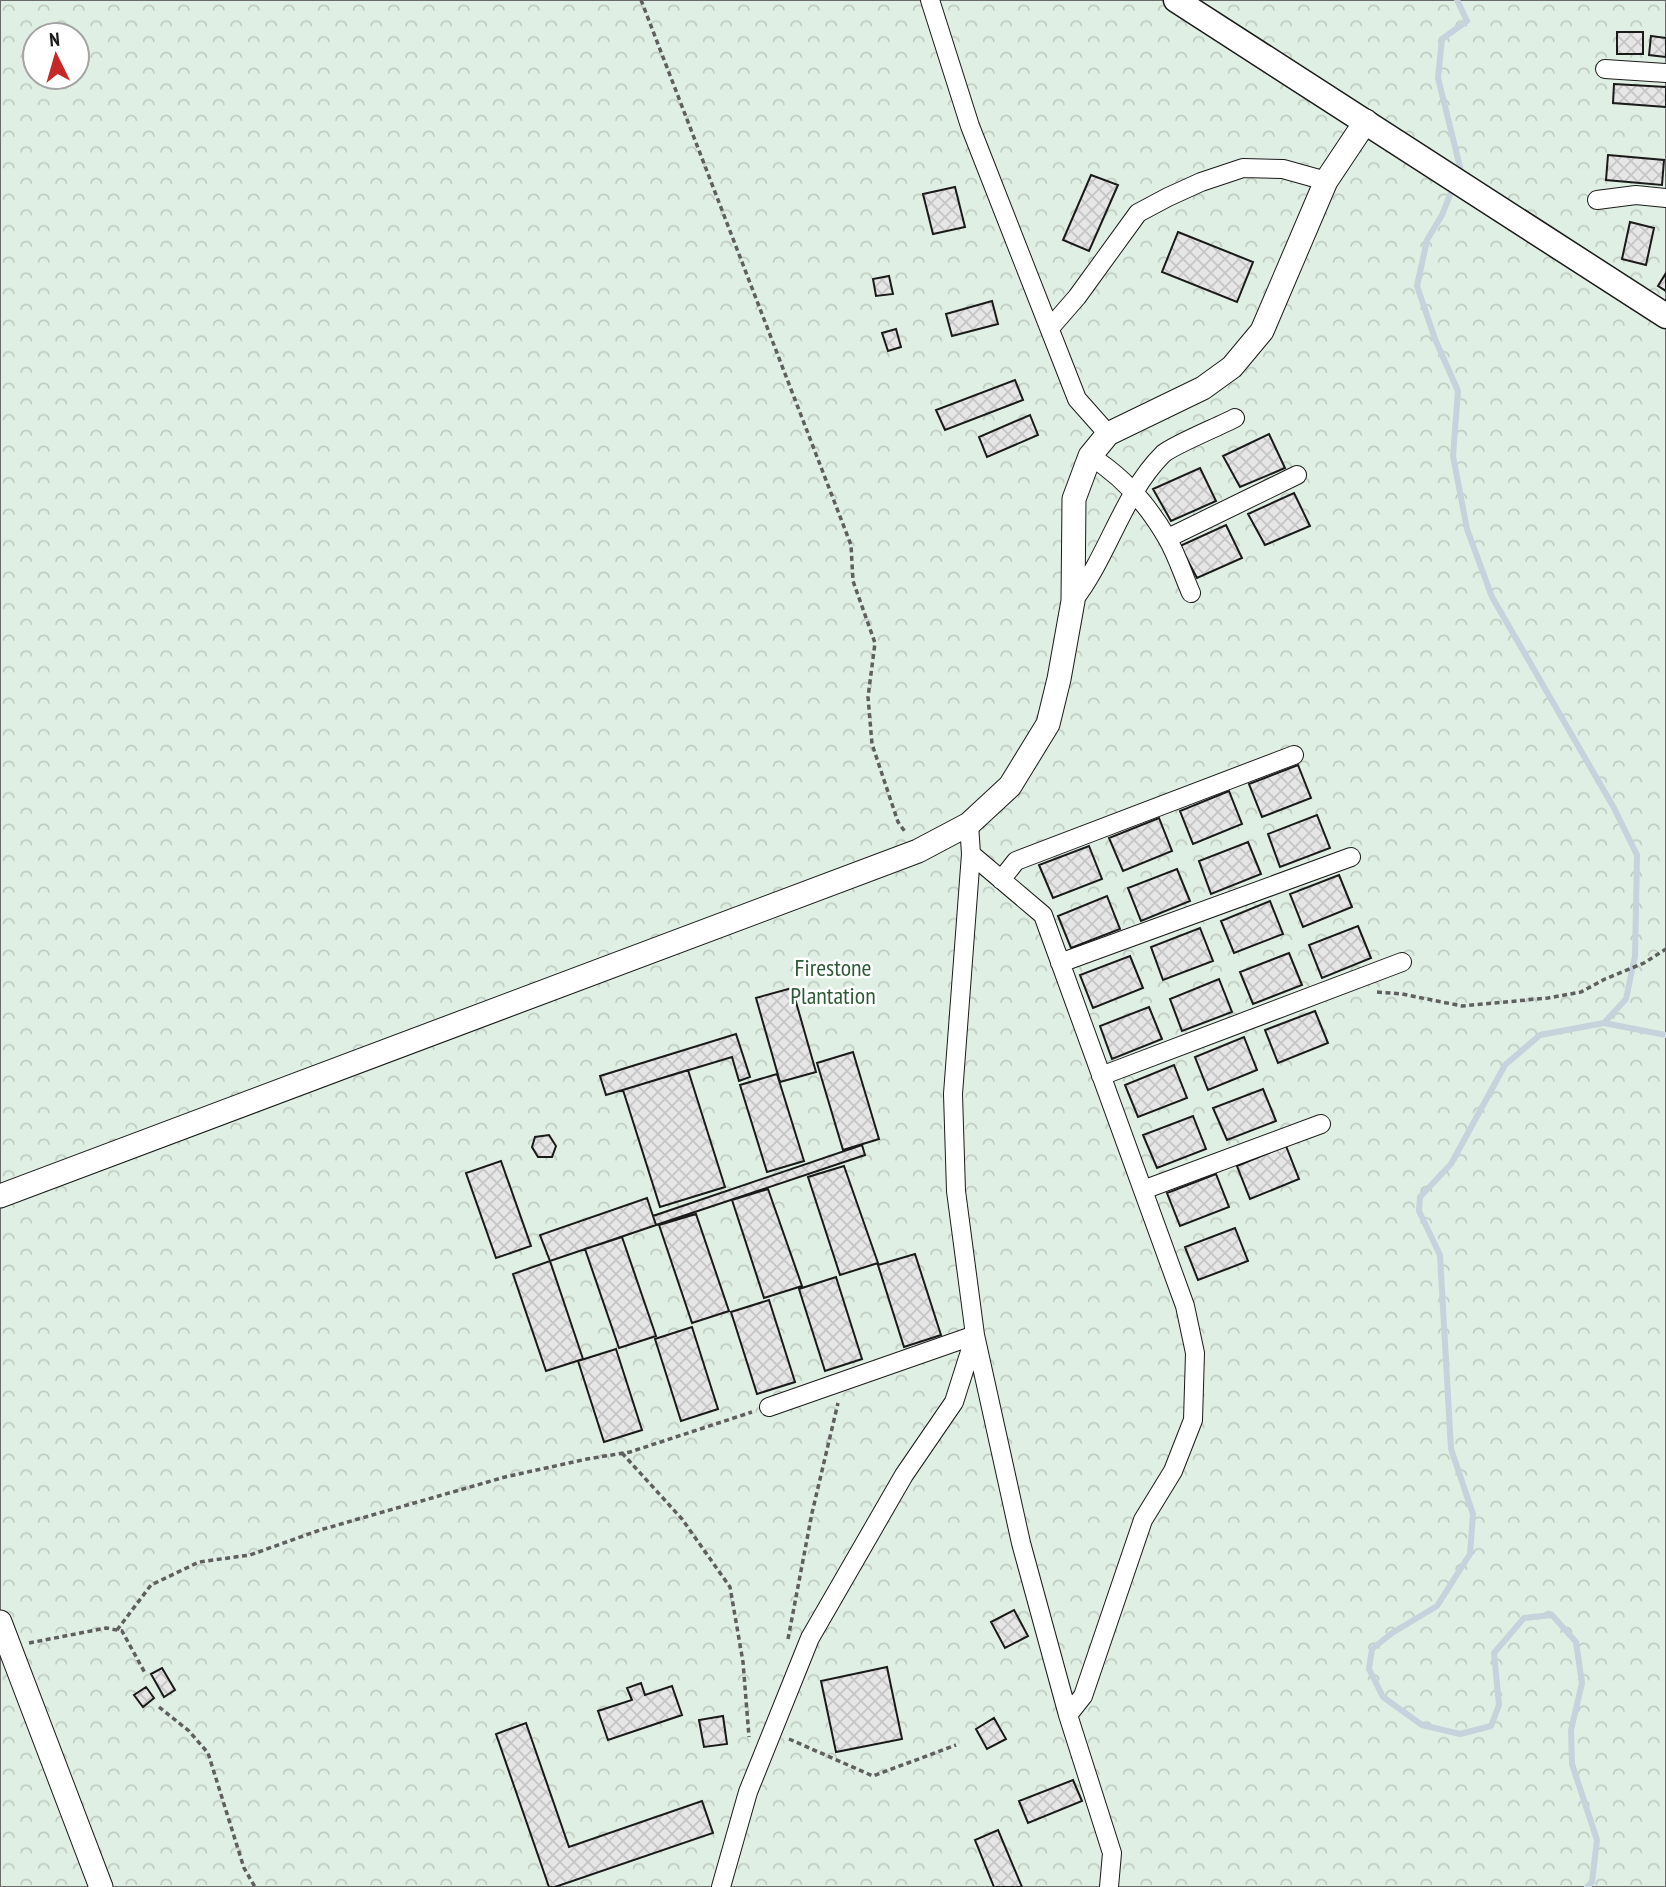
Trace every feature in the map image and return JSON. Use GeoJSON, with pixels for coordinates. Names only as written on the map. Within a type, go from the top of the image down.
{"type":"FeatureCollection","features":[{"type":"Feature","properties":{"kind":"main road"},"geometry":{"type":"LineString","coordinates":[[1176,0],[1666,316]]}},
{"type":"Feature","properties":{"kind":"street"},"geometry":{"type":"LineString","coordinates":[[930,0],[970,126],[1077,399],[1108,434]]}},
{"type":"Feature","properties":{"kind":"street"},"geometry":{"type":"LineString","coordinates":[[1605,69],[1666,73]]}},
{"type":"Feature","properties":{"kind":"street"},"geometry":{"type":"LineString","coordinates":[[0,1196],[918,851],[969,824],[1010,786],[1048,724],[1073,601],[1074,499],[1090,456],[1108,434],[1203,388],[1232,367],[1262,331],[1326,181],[1366,121]]}},
{"type":"Feature","properties":{"kind":"street"},"geometry":{"type":"LineString","coordinates":[[1050,328],[1077,297],[1138,214],[1168,197],[1200,181],[1243,168],[1283,169],[1326,181]]}},
{"type":"Feature","properties":{"kind":"street"},"geometry":{"type":"LineString","coordinates":[[1597,200],[1636,195],[1666,198]]}},
{"type":"Feature","properties":{"kind":"street"},"geometry":{"type":"LineString","coordinates":[[1073,601],[1086,585],[1135,493],[1164,453],[1235,418]]}},
{"type":"Feature","properties":{"kind":"street"},"geometry":{"type":"LineString","coordinates":[[1090,456],[1107,466],[1135,493],[1168,538],[1191,593]]}},
{"type":"Feature","properties":{"kind":"street"},"geometry":{"type":"LineString","coordinates":[[1168,538],[1297,475]]}},
{"type":"Feature","properties":{"kind":"street"},"geometry":{"type":"LineString","coordinates":[[1001,880],[1016,861],[1294,755]]}},
{"type":"Feature","properties":{"kind":"street"},"geometry":{"type":"LineString","coordinates":[[969,824],[971,854],[953,1094],[956,1191],[975,1335],[1021,1544],[1068,1714],[1112,1853],[1109,1887]]}},
{"type":"Feature","properties":{"kind":"street"},"geometry":{"type":"LineString","coordinates":[[971,854],[1043,915],[1185,1306],[1195,1353],[1193,1420],[1173,1471],[1143,1520],[1083,1696],[1068,1714]]}},
{"type":"Feature","properties":{"kind":"street"},"geometry":{"type":"LineString","coordinates":[[1060,963],[1351,857]]}},
{"type":"Feature","properties":{"kind":"street"},"geometry":{"type":"LineString","coordinates":[[1101,1076],[1402,962]]}},
{"type":"Feature","properties":{"kind":"street"},"geometry":{"type":"LineString","coordinates":[[1143,1190],[1321,1124]]}},
{"type":"Feature","properties":{"kind":"street"},"geometry":{"type":"LineString","coordinates":[[769,1407],[975,1335]]}},
{"type":"Feature","properties":{"kind":"street"},"geometry":{"type":"LineString","coordinates":[[721,1887],[748,1792],[810,1638],[904,1475],[954,1402],[975,1335]]}},
{"type":"Feature","properties":{"kind":"street"},"geometry":{"type":"LineString","coordinates":[[0,1622],[101,1887]]}},
{"type":"Feature","properties":{"kind":"path"},"geometry":{"type":"LineString","coordinates":[[641,0],[851,545],[853,581],[875,643],[868,697],[872,744],[898,822],[918,851]]}},
{"type":"Feature","properties":{"kind":"path"},"geometry":{"type":"LineString","coordinates":[[1374,992],[1402,994],[1462,1006],[1548,998],[1581,992],[1644,963],[1666,949]]}},
{"type":"Feature","properties":{"kind":"path"},"geometry":{"type":"LineString","coordinates":[[117,1630],[150,1585],[200,1562],[250,1555],[320,1530],[505,1477],[622,1454],[769,1407]]}},
{"type":"Feature","properties":{"kind":"path"},"geometry":{"type":"LineString","coordinates":[[622,1454],[682,1519],[730,1587],[743,1662],[749,1741]]}},
{"type":"Feature","properties":{"kind":"path"},"geometry":{"type":"LineString","coordinates":[[10,1647],[106,1628],[117,1630],[122,1631],[145,1673]]}},
{"type":"Feature","properties":{"kind":"path"},"geometry":{"type":"LineString","coordinates":[[159,1707],[189,1731],[208,1753],[244,1868],[255,1887]]}},
{"type":"Feature","properties":{"kind":"green space","name":"Firestone Plantation"},"geometry":{"type":"Polygon","coordinates":[[[0,0],[1666,0],[1666,1887],[0,1887],[0,0]]]}},
{"type":"Feature","properties":{"kind":"building"},"geometry":{"type":"Polygon","coordinates":[[[1617,32],[1643,32],[1643,54],[1617,54],[1617,32]]]}},
{"type":"Feature","properties":{"kind":"building"},"geometry":{"type":"Polygon","coordinates":[[[1651,36],[1666,38],[1666,57],[1649,55],[1651,36]]]}},
{"type":"Feature","properties":{"kind":"building"},"geometry":{"type":"Polygon","coordinates":[[[1614,84],[1666,87],[1666,107],[1613,103],[1614,84]]]}},
{"type":"Feature","properties":{"kind":"building"},"geometry":{"type":"Polygon","coordinates":[[[1608,155],[1664,160],[1662,185],[1606,180],[1608,155]]]}},
{"type":"Feature","properties":{"kind":"building"},"geometry":{"type":"Polygon","coordinates":[[[1091,175],[1118,185],[1089,251],[1063,240],[1091,175]]]}},
{"type":"Feature","properties":{"kind":"building"},"geometry":{"type":"Polygon","coordinates":[[[955,187],[965,227],[933,234],[923,194],[955,187]]]}},
{"type":"Feature","properties":{"kind":"building"},"geometry":{"type":"Polygon","coordinates":[[[1630,222],[1654,228],[1646,265],[1622,259],[1630,222]]]}},
{"type":"Feature","properties":{"kind":"building"},"geometry":{"type":"Polygon","coordinates":[[[1178,232],[1253,262],[1237,302],[1162,272],[1178,232]]]}},
{"type":"Feature","properties":{"kind":"building"},"geometry":{"type":"Polygon","coordinates":[[[1666,273],[1666,291],[1658,286],[1666,273]]]}},
{"type":"Feature","properties":{"kind":"building"},"geometry":{"type":"Polygon","coordinates":[[[889,276],[893,294],[876,296],[873,279],[889,276]]]}},
{"type":"Feature","properties":{"kind":"building"},"geometry":{"type":"Polygon","coordinates":[[[992,301],[998,324],[952,336],[946,314],[992,301]]]}},
{"type":"Feature","properties":{"kind":"building"},"geometry":{"type":"Polygon","coordinates":[[[896,329],[901,347],[888,351],[882,333],[896,329]]]}},
{"type":"Feature","properties":{"kind":"building"},"geometry":{"type":"Polygon","coordinates":[[[1015,380],[1023,400],[945,430],[936,410],[1015,380]]]}},
{"type":"Feature","properties":{"kind":"building"},"geometry":{"type":"Polygon","coordinates":[[[1030,415],[1038,435],[987,457],[979,437],[1030,415]]]}},
{"type":"Feature","properties":{"kind":"building"},"geometry":{"type":"Polygon","coordinates":[[[1269,434],[1285,468],[1240,487],[1223,456],[1269,434]]]}},
{"type":"Feature","properties":{"kind":"building"},"geometry":{"type":"Polygon","coordinates":[[[1200,468],[1216,501],[1171,521],[1153,489],[1200,468]]]}},
{"type":"Feature","properties":{"kind":"building"},"geometry":{"type":"Polygon","coordinates":[[[1294,493],[1310,526],[1265,545],[1248,514],[1294,493]]]}},
{"type":"Feature","properties":{"kind":"building"},"geometry":{"type":"Polygon","coordinates":[[[1226,525],[1242,558],[1197,578],[1180,546],[1226,525]]]}},
{"type":"Feature","properties":{"kind":"building"},"geometry":{"type":"Polygon","coordinates":[[[1298,765],[1311,798],[1262,817],[1249,784],[1298,765]]]}},
{"type":"Feature","properties":{"kind":"building"},"geometry":{"type":"Polygon","coordinates":[[[1229,791],[1242,824],[1193,844],[1180,811],[1229,791]]]}},
{"type":"Feature","properties":{"kind":"building"},"geometry":{"type":"Polygon","coordinates":[[[1317,815],[1330,848],[1280,867],[1268,834],[1317,815]]]}},
{"type":"Feature","properties":{"kind":"building"},"geometry":{"type":"Polygon","coordinates":[[[1159,818],[1172,851],[1123,871],[1109,838],[1159,818]]]}},
{"type":"Feature","properties":{"kind":"building"},"geometry":{"type":"Polygon","coordinates":[[[1248,842],[1261,874],[1211,894],[1199,861],[1248,842]]]}},
{"type":"Feature","properties":{"kind":"building"},"geometry":{"type":"Polygon","coordinates":[[[1089,846],[1102,879],[1053,898],[1039,865],[1089,846]]]}},
{"type":"Feature","properties":{"kind":"building"},"geometry":{"type":"Polygon","coordinates":[[[1177,869],[1190,901],[1141,921],[1128,888],[1177,869]]]}},
{"type":"Feature","properties":{"kind":"building"},"geometry":{"type":"Polygon","coordinates":[[[1339,875],[1352,907],[1303,927],[1290,894],[1339,875]]]}},
{"type":"Feature","properties":{"kind":"building"},"geometry":{"type":"Polygon","coordinates":[[[1107,896],[1120,929],[1071,948],[1058,916],[1107,896]]]}},
{"type":"Feature","properties":{"kind":"building"},"geometry":{"type":"Polygon","coordinates":[[[1270,901],[1283,934],[1234,953],[1221,921],[1270,901]]]}},
{"type":"Feature","properties":{"kind":"building"},"geometry":{"type":"Polygon","coordinates":[[[1358,926],[1371,958],[1322,978],[1309,945],[1358,926]]]}},
{"type":"Feature","properties":{"kind":"building"},"geometry":{"type":"Polygon","coordinates":[[[1200,928],[1213,961],[1163,980],[1151,947],[1200,928]]]}},
{"type":"Feature","properties":{"kind":"building"},"geometry":{"type":"Polygon","coordinates":[[[1289,953],[1302,985],[1253,1004],[1240,972],[1289,953]]]}},
{"type":"Feature","properties":{"kind":"building"},"geometry":{"type":"Polygon","coordinates":[[[1130,956],[1143,988],[1093,1008],[1080,975],[1130,956]]]}},
{"type":"Feature","properties":{"kind":"building"},"geometry":{"type":"Polygon","coordinates":[[[1219,979],[1232,1012],[1182,1031],[1170,999],[1219,979]]]}},
{"type":"Feature","properties":{"kind":"building"},"geometry":{"type":"Polygon","coordinates":[[[792,988],[816,1072],[780,1082],[756,998],[792,988]]]}},
{"type":"Feature","properties":{"kind":"building"},"geometry":{"type":"Polygon","coordinates":[[[1149,1007],[1162,1039],[1112,1059],[1100,1026],[1149,1007]]]}},
{"type":"Feature","properties":{"kind":"building"},"geometry":{"type":"Polygon","coordinates":[[[1315,1011],[1328,1043],[1278,1063],[1265,1030],[1315,1011]]]}},
{"type":"Feature","properties":{"kind":"building"},"geometry":{"type":"Polygon","coordinates":[[[736,1034],[750,1077],[739,1081],[732,1057],[606,1095],[600,1076],[736,1034]]]}},
{"type":"Feature","properties":{"kind":"building"},"geometry":{"type":"Polygon","coordinates":[[[1244,1037],[1257,1070],[1208,1090],[1195,1057],[1244,1037]]]}},
{"type":"Feature","properties":{"kind":"building"},"geometry":{"type":"Polygon","coordinates":[[[853,1052],[879,1139],[843,1150],[817,1063],[853,1052]]]}},
{"type":"Feature","properties":{"kind":"building"},"geometry":{"type":"Polygon","coordinates":[[[1174,1065],[1187,1098],[1138,1117],[1125,1085],[1174,1065]]]}},
{"type":"Feature","properties":{"kind":"building"},"geometry":{"type":"Polygon","coordinates":[[[688,1070],[725,1187],[660,1207],[623,1090],[688,1070]]]}},
{"type":"Feature","properties":{"kind":"building"},"geometry":{"type":"Polygon","coordinates":[[[777,1074],[804,1161],[767,1172],[740,1085],[777,1074]]]}},
{"type":"Feature","properties":{"kind":"building"},"geometry":{"type":"Polygon","coordinates":[[[1263,1089],[1276,1121],[1227,1140],[1213,1108],[1263,1089]]]}},
{"type":"Feature","properties":{"kind":"building"},"geometry":{"type":"Polygon","coordinates":[[[1193,1116],[1206,1149],[1157,1168],[1143,1135],[1193,1116]]]}},
{"type":"Feature","properties":{"kind":"building"},"geometry":{"type":"Polygon","coordinates":[[[549,1135],[556,1146],[552,1157],[538,1157],[532,1147],[535,1137],[549,1135]]]}},
{"type":"Feature","properties":{"kind":"building"},"geometry":{"type":"Polygon","coordinates":[[[862,1145],[865,1155],[656,1225],[653,1216],[862,1145]]]}},
{"type":"Feature","properties":{"kind":"building"},"geometry":{"type":"Polygon","coordinates":[[[1286,1146],[1299,1179],[1250,1199],[1237,1166],[1286,1146]]]}},
{"type":"Feature","properties":{"kind":"building"},"geometry":{"type":"Polygon","coordinates":[[[501,1161],[531,1246],[496,1258],[466,1173],[501,1161]]]}},
{"type":"Feature","properties":{"kind":"building"},"geometry":{"type":"Polygon","coordinates":[[[844,1166],[878,1263],[840,1275],[808,1177],[844,1166]]]}},
{"type":"Feature","properties":{"kind":"building"},"geometry":{"type":"Polygon","coordinates":[[[1216,1174],[1229,1207],[1180,1226],[1167,1193],[1216,1174]]]}},
{"type":"Feature","properties":{"kind":"building"},"geometry":{"type":"Polygon","coordinates":[[[768,1189],[802,1286],[764,1298],[732,1200],[768,1189]]]}},
{"type":"Feature","properties":{"kind":"building"},"geometry":{"type":"Polygon","coordinates":[[[647,1198],[656,1225],[550,1261],[540,1235],[647,1198]]]}},
{"type":"Feature","properties":{"kind":"building"},"geometry":{"type":"Polygon","coordinates":[[[696,1214],[729,1311],[692,1323],[659,1225],[696,1214]]]}},
{"type":"Feature","properties":{"kind":"building"},"geometry":{"type":"Polygon","coordinates":[[[1235,1228],[1248,1261],[1198,1280],[1185,1247],[1235,1228]]]}},
{"type":"Feature","properties":{"kind":"building"},"geometry":{"type":"Polygon","coordinates":[[[622,1237],[656,1336],[619,1348],[585,1249],[622,1237]]]}},
{"type":"Feature","properties":{"kind":"building"},"geometry":{"type":"Polygon","coordinates":[[[915,1254],[941,1335],[904,1347],[878,1265],[915,1254]]]}},
{"type":"Feature","properties":{"kind":"building"},"geometry":{"type":"Polygon","coordinates":[[[550,1261],[583,1359],[546,1371],[513,1274],[550,1261]]]}},
{"type":"Feature","properties":{"kind":"building"},"geometry":{"type":"Polygon","coordinates":[[[836,1277],[862,1359],[825,1371],[799,1289],[836,1277]]]}},
{"type":"Feature","properties":{"kind":"building"},"geometry":{"type":"Polygon","coordinates":[[[769,1300],[795,1382],[757,1394],[731,1312],[769,1300]]]}},
{"type":"Feature","properties":{"kind":"building"},"geometry":{"type":"Polygon","coordinates":[[[692,1327],[718,1409],[681,1421],[655,1339],[692,1327]]]}},
{"type":"Feature","properties":{"kind":"building"},"geometry":{"type":"Polygon","coordinates":[[[616,1349],[642,1430],[604,1442],[578,1361],[616,1349]]]}},
{"type":"Feature","properties":{"kind":"building"},"geometry":{"type":"Polygon","coordinates":[[[1014,1610],[1028,1636],[1005,1648],[991,1622],[1014,1610]]]}},
{"type":"Feature","properties":{"kind":"building"},"geometry":{"type":"Polygon","coordinates":[[[887,1667],[902,1739],[836,1752],[821,1681],[887,1667]]]}},
{"type":"Feature","properties":{"kind":"building"},"geometry":{"type":"Polygon","coordinates":[[[162,1668],[175,1690],[164,1697],[151,1674],[162,1668]]]}},
{"type":"Feature","properties":{"kind":"building"},"geometry":{"type":"Polygon","coordinates":[[[641,1683],[645,1695],[672,1686],[682,1715],[608,1740],[598,1711],[632,1700],[627,1688],[641,1683]]]}},
{"type":"Feature","properties":{"kind":"building"},"geometry":{"type":"Polygon","coordinates":[[[146,1687],[154,1698],[143,1707],[134,1695],[146,1687]]]}},
{"type":"Feature","properties":{"kind":"building"},"geometry":{"type":"Polygon","coordinates":[[[723,1716],[727,1744],[704,1747],[699,1720],[723,1716]]]}},
{"type":"Feature","properties":{"kind":"building"},"geometry":{"type":"Polygon","coordinates":[[[994,1718],[1006,1739],[987,1749],[976,1729],[994,1718]]]}},
{"type":"Feature","properties":{"kind":"building"},"geometry":{"type":"Polygon","coordinates":[[[526,1723],[569,1847],[702,1801],[713,1833],[549,1887],[496,1734],[526,1723]]]}},
{"type":"Feature","properties":{"kind":"building"},"geometry":{"type":"Polygon","coordinates":[[[1073,1780],[1082,1801],[1028,1823],[1019,1801],[1073,1780]]]}},
{"type":"Feature","properties":{"kind":"building"},"geometry":{"type":"Polygon","coordinates":[[[998,1830],[1022,1887],[994,1887],[975,1840],[998,1830]]]}},
{"type":"Feature","properties":{"kind":"waterway"},"geometry":{"type":"LineString","coordinates":[[1457,0],[1467,21],[1442,39],[1438,78],[1461,171],[1458,176]]}},
{"type":"Feature","properties":{"kind":"waterway"},"geometry":{"type":"LineString","coordinates":[[1454,185],[1442,215],[1427,240],[1417,286],[1435,339],[1458,391],[1453,456],[1467,529],[1492,597],[1614,808],[1637,855],[1635,956],[1626,999],[1604,1023]]}},
{"type":"Feature","properties":{"kind":"waterway"},"geometry":{"type":"LineString","coordinates":[[1587,1887],[1592,1882],[1597,1840],[1572,1764],[1571,1730],[1582,1683],[1576,1642],[1552,1615],[1524,1618],[1494,1653],[1499,1705],[1491,1726],[1460,1734],[1422,1725],[1383,1697],[1369,1669],[1372,1649],[1392,1633],[1437,1606],[1470,1554],[1473,1514],[1451,1449],[1440,1255],[1419,1211],[1420,1197],[1451,1164],[1505,1065],[1540,1035],[1604,1023],[1666,1035]]}}]}
